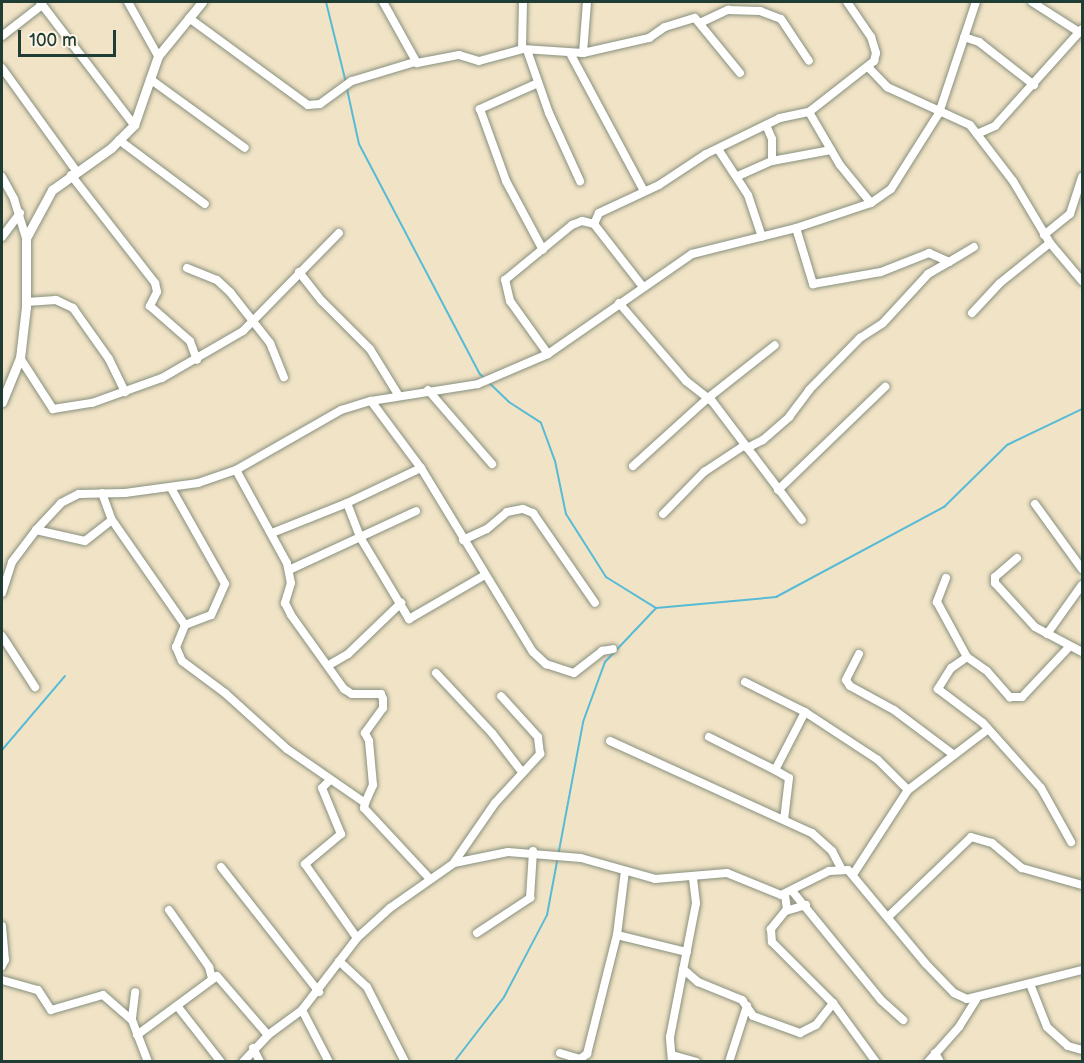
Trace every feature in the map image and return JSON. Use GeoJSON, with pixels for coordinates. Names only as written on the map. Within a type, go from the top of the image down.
{"type":"FeatureCollection","features":[{"type":"Feature","properties":{"kind":"street"},"geometry":{"type":"LineString","coordinates":[[128,2],[159,56]]}},
{"type":"Feature","properties":{"kind":"street"},"geometry":{"type":"LineString","coordinates":[[26,238],[52,190],[119,140],[134,125],[159,56],[202,2]]}},
{"type":"Feature","properties":{"kind":"street"},"geometry":{"type":"LineString","coordinates":[[384,2],[415,62]]}},
{"type":"Feature","properties":{"kind":"street"},"geometry":{"type":"LineString","coordinates":[[524,2],[524,49],[580,181]]}},
{"type":"Feature","properties":{"kind":"street"},"geometry":{"type":"LineString","coordinates":[[584,53],[587,2]]}},
{"type":"Feature","properties":{"kind":"street"},"geometry":{"type":"LineString","coordinates":[[594,224],[599,213],[643,189],[658,185],[718,149],[780,117],[809,112],[868,67],[876,57],[875,46],[847,2]]}},
{"type":"Feature","properties":{"kind":"street"},"geometry":{"type":"LineString","coordinates":[[2,592],[12,562],[36,530],[61,503],[79,494],[171,488],[236,470],[322,419],[371,401],[428,390],[478,384],[548,354],[692,254],[796,228],[871,203],[891,189],[939,113],[976,2]]}},
{"type":"Feature","properties":{"kind":"street"},"geometry":{"type":"LineString","coordinates":[[977,134],[995,126],[1081,31],[1032,2]]}},
{"type":"Feature","properties":{"kind":"street"},"geometry":{"type":"LineString","coordinates":[[2,36],[41,3],[134,125]]}},
{"type":"Feature","properties":{"kind":"street"},"geometry":{"type":"LineString","coordinates":[[702,22],[728,10],[760,11],[782,19],[808,61]]}},
{"type":"Feature","properties":{"kind":"street"},"geometry":{"type":"LineString","coordinates":[[189,18],[308,105],[320,104],[352,81],[415,62],[459,55],[479,61],[524,49],[571,55],[584,53],[649,38],[665,27],[695,18],[702,22],[731,67],[740,73]]}},
{"type":"Feature","properties":{"kind":"street"},"geometry":{"type":"LineString","coordinates":[[964,38],[980,42],[1034,85]]}},
{"type":"Feature","properties":{"kind":"street"},"geometry":{"type":"LineString","coordinates":[[571,55],[643,189]]}},
{"type":"Feature","properties":{"kind":"street"},"geometry":{"type":"LineString","coordinates":[[868,67],[887,87],[939,113],[961,118],[977,134],[1013,181],[1050,243],[1082,279]]}},
{"type":"Feature","properties":{"kind":"street"},"geometry":{"type":"LineString","coordinates":[[2,68],[74,174],[155,283],[157,292],[150,306],[190,341],[197,360]]}},
{"type":"Feature","properties":{"kind":"street"},"geometry":{"type":"LineString","coordinates":[[150,79],[246,148]]}},
{"type":"Feature","properties":{"kind":"street"},"geometry":{"type":"LineString","coordinates":[[538,83],[480,109],[506,181],[543,250]]}},
{"type":"Feature","properties":{"kind":"street"},"geometry":{"type":"LineString","coordinates":[[809,112],[831,150],[871,203]]}},
{"type":"Feature","properties":{"kind":"street"},"geometry":{"type":"LineString","coordinates":[[766,125],[772,139],[772,161]]}},
{"type":"Feature","properties":{"kind":"street"},"geometry":{"type":"LineString","coordinates":[[119,140],[205,204]]}},
{"type":"Feature","properties":{"kind":"street"},"geometry":{"type":"LineString","coordinates":[[718,149],[738,176],[762,237]]}},
{"type":"Feature","properties":{"kind":"street"},"geometry":{"type":"LineString","coordinates":[[738,176],[772,161],[831,150]]}},
{"type":"Feature","properties":{"kind":"street"},"geometry":{"type":"LineString","coordinates":[[2,177],[20,213],[26,238],[26,302],[20,358],[2,402]]}},
{"type":"Feature","properties":{"kind":"street"},"geometry":{"type":"LineString","coordinates":[[1044,235],[1070,214],[1083,177]]}},
{"type":"Feature","properties":{"kind":"street"},"geometry":{"type":"LineString","coordinates":[[2,237],[20,213]]}},
{"type":"Feature","properties":{"kind":"street"},"geometry":{"type":"LineString","coordinates":[[548,354],[505,287],[506,276],[577,222],[594,224],[643,286]]}},
{"type":"Feature","properties":{"kind":"street"},"geometry":{"type":"LineString","coordinates":[[796,228],[813,284],[881,272],[929,253],[949,262]]}},
{"type":"Feature","properties":{"kind":"street"},"geometry":{"type":"LineString","coordinates":[[20,358],[53,409],[82,406],[125,392],[197,360],[233,339],[288,289],[299,272],[339,233]]}},
{"type":"Feature","properties":{"kind":"street"},"geometry":{"type":"LineString","coordinates":[[972,313],[1000,283],[1050,243]]}},
{"type":"Feature","properties":{"kind":"street"},"geometry":{"type":"LineString","coordinates":[[663,514],[695,479],[746,446],[763,441],[789,417],[809,390],[861,338],[883,323],[928,274],[974,247]]}},
{"type":"Feature","properties":{"kind":"street"},"geometry":{"type":"LineString","coordinates":[[187,268],[217,280],[270,344],[284,377]]}},
{"type":"Feature","properties":{"kind":"street"},"geometry":{"type":"LineString","coordinates":[[299,272],[322,301],[370,349],[399,396]]}},
{"type":"Feature","properties":{"kind":"street"},"geometry":{"type":"LineString","coordinates":[[26,302],[57,300],[73,308],[109,359],[125,392]]}},
{"type":"Feature","properties":{"kind":"street"},"geometry":{"type":"LineString","coordinates":[[619,303],[686,381],[708,398],[802,520]]}},
{"type":"Feature","properties":{"kind":"street"},"geometry":{"type":"LineString","coordinates":[[633,466],[708,398],[775,345]]}},
{"type":"Feature","properties":{"kind":"street"},"geometry":{"type":"LineString","coordinates":[[778,490],[885,387]]}},
{"type":"Feature","properties":{"kind":"street"},"geometry":{"type":"LineString","coordinates":[[428,390],[492,464]]}},
{"type":"Feature","properties":{"kind":"street"},"geometry":{"type":"LineString","coordinates":[[371,401],[421,468],[532,652],[546,664],[574,673],[602,651],[614,649]]}},
{"type":"Feature","properties":{"kind":"street"},"geometry":{"type":"LineString","coordinates":[[272,533],[347,503],[421,468]]}},
{"type":"Feature","properties":{"kind":"street"},"geometry":{"type":"LineString","coordinates":[[236,470],[272,533],[289,570],[291,583],[285,606],[352,694],[381,694],[383,708],[365,733],[369,741],[373,785],[364,808],[429,878]]}},
{"type":"Feature","properties":{"kind":"street"},"geometry":{"type":"LineString","coordinates":[[171,488],[225,584],[211,615],[184,625],[176,647],[182,661],[330,780],[365,802]]}},
{"type":"Feature","properties":{"kind":"street"},"geometry":{"type":"LineString","coordinates":[[102,493],[112,520],[184,625]]}},
{"type":"Feature","properties":{"kind":"street"},"geometry":{"type":"LineString","coordinates":[[347,503],[360,537],[401,603],[405,616],[413,619],[485,575]]}},
{"type":"Feature","properties":{"kind":"street"},"geometry":{"type":"LineString","coordinates":[[1035,504],[1083,569]]}},
{"type":"Feature","properties":{"kind":"street"},"geometry":{"type":"LineString","coordinates":[[463,540],[487,529],[507,512],[524,509],[533,513],[595,603]]}},
{"type":"Feature","properties":{"kind":"street"},"geometry":{"type":"LineString","coordinates":[[289,570],[416,511]]}},
{"type":"Feature","properties":{"kind":"street"},"geometry":{"type":"LineString","coordinates":[[36,530],[86,541],[112,520]]}},
{"type":"Feature","properties":{"kind":"street"},"geometry":{"type":"LineString","coordinates":[[1017,558],[994,580],[1020,612],[1047,634],[1083,652]]}},
{"type":"Feature","properties":{"kind":"street"},"geometry":{"type":"LineString","coordinates":[[946,578],[937,602],[967,657],[987,671],[1010,697],[1019,699],[1070,646]]}},
{"type":"Feature","properties":{"kind":"street"},"geometry":{"type":"LineString","coordinates":[[1047,634],[1083,585]]}},
{"type":"Feature","properties":{"kind":"street"},"geometry":{"type":"LineString","coordinates":[[329,665],[348,654],[401,603]]}},
{"type":"Feature","properties":{"kind":"street"},"geometry":{"type":"LineString","coordinates":[[2,636],[35,687]]}},
{"type":"Feature","properties":{"kind":"street"},"geometry":{"type":"LineString","coordinates":[[860,654],[846,680],[850,686],[899,712],[954,755]]}},
{"type":"Feature","properties":{"kind":"street"},"geometry":{"type":"LineString","coordinates":[[967,657],[951,668],[938,689],[987,730],[1041,788],[1071,842]]}},
{"type":"Feature","properties":{"kind":"street"},"geometry":{"type":"LineString","coordinates":[[436,672],[492,733],[522,772]]}},
{"type":"Feature","properties":{"kind":"street"},"geometry":{"type":"LineString","coordinates":[[745,682],[805,712],[878,760],[908,790]]}},
{"type":"Feature","properties":{"kind":"street"},"geometry":{"type":"LineString","coordinates":[[454,863],[495,803],[522,772],[537,760],[541,746],[501,696]]}},
{"type":"Feature","properties":{"kind":"street"},"geometry":{"type":"LineString","coordinates":[[775,770],[805,712]]}},
{"type":"Feature","properties":{"kind":"street"},"geometry":{"type":"LineString","coordinates":[[854,873],[908,790],[987,730]]}},
{"type":"Feature","properties":{"kind":"street"},"geometry":{"type":"LineString","coordinates":[[709,737],[789,778],[784,820]]}},
{"type":"Feature","properties":{"kind":"street"},"geometry":{"type":"LineString","coordinates":[[610,741],[784,820],[824,842],[842,868],[854,873],[888,917],[954,993],[976,1000],[1083,970]]}},
{"type":"Feature","properties":{"kind":"street"},"geometry":{"type":"LineString","coordinates":[[330,780],[322,788],[341,834],[304,864],[357,938]]}},
{"type":"Feature","properties":{"kind":"street"},"geometry":{"type":"LineString","coordinates":[[888,917],[971,837],[992,843],[1022,867],[1083,885]]}},
{"type":"Feature","properties":{"kind":"street"},"geometry":{"type":"LineString","coordinates":[[243,1062],[253,1048],[302,1010],[319,992],[357,938],[429,878],[454,863],[508,852],[532,851],[581,858],[654,879],[727,873],[785,895],[829,871],[842,868]]}},
{"type":"Feature","properties":{"kind":"street"},"geometry":{"type":"LineString","coordinates":[[477,933],[530,898],[532,851]]}},
{"type":"Feature","properties":{"kind":"street"},"geometry":{"type":"LineString","coordinates":[[221,867],[319,992]]}},
{"type":"Feature","properties":{"kind":"street"},"geometry":{"type":"LineString","coordinates":[[560,1053],[580,1059],[587,1054],[617,935],[625,871]]}},
{"type":"Feature","properties":{"kind":"street"},"geometry":{"type":"LineString","coordinates":[[693,877],[696,903],[670,1037],[672,1058],[696,1062]]}},
{"type":"Feature","properties":{"kind":"street"},"geometry":{"type":"LineString","coordinates":[[793,892],[806,905],[881,1000],[903,1020]]}},
{"type":"Feature","properties":{"kind":"street"},"geometry":{"type":"LineString","coordinates":[[785,895],[786,911]]}},
{"type":"Feature","properties":{"kind":"street"},"geometry":{"type":"LineString","coordinates":[[806,905],[786,911],[771,929],[770,939],[833,1003],[876,1062]]}},
{"type":"Feature","properties":{"kind":"street"},"geometry":{"type":"LineString","coordinates":[[169,910],[209,967],[212,978]]}},
{"type":"Feature","properties":{"kind":"street"},"geometry":{"type":"LineString","coordinates":[[2,926],[2,966]]}},
{"type":"Feature","properties":{"kind":"street"},"geometry":{"type":"LineString","coordinates":[[617,935],[687,952]]}},
{"type":"Feature","properties":{"kind":"street"},"geometry":{"type":"LineString","coordinates":[[339,961],[366,987],[405,1062]]}},
{"type":"Feature","properties":{"kind":"street"},"geometry":{"type":"LineString","coordinates":[[683,969],[698,982],[742,1000],[753,1016],[804,1033],[816,1025],[833,1003]]}},
{"type":"Feature","properties":{"kind":"street"},"geometry":{"type":"LineString","coordinates":[[137,1035],[178,1007],[212,978],[220,979],[268,1035]]}},
{"type":"Feature","properties":{"kind":"street"},"geometry":{"type":"LineString","coordinates":[[2,980],[38,990],[51,1010],[103,995],[132,1020]]}},
{"type":"Feature","properties":{"kind":"street"},"geometry":{"type":"LineString","coordinates":[[1030,984],[1047,1027],[1068,1046],[1083,1050]]}},
{"type":"Feature","properties":{"kind":"street"},"geometry":{"type":"LineString","coordinates":[[135,992],[131,1002],[132,1020],[148,1062]]}},
{"type":"Feature","properties":{"kind":"street"},"geometry":{"type":"LineString","coordinates":[[928,1062],[960,1027],[976,1000]]}},
{"type":"Feature","properties":{"kind":"street"},"geometry":{"type":"LineString","coordinates":[[729,1062],[747,1006]]}},
{"type":"Feature","properties":{"kind":"street"},"geometry":{"type":"LineString","coordinates":[[178,1007],[221,1062]]}},
{"type":"Feature","properties":{"kind":"street"},"geometry":{"type":"LineString","coordinates":[[302,1010],[329,1062]]}},
{"type":"Feature","properties":{"kind":"street"},"geometry":{"type":"LineString","coordinates":[[253,1048],[260,1062]]}},
{"type":"Feature","properties":{"kind":"street"},"geometry":{"type":"LineString","coordinates":[[935,1053],[940,1062]]}},
{"type":"Feature","properties":{"kind":"waterway"},"geometry":{"type":"LineString","coordinates":[[326,2],[346,83]]}},
{"type":"Feature","properties":{"kind":"waterway"},"geometry":{"type":"LineString","coordinates":[[347,89],[359,144],[480,374],[509,402],[541,423],[555,461],[566,514],[606,577],[656,608]]}},
{"type":"Feature","properties":{"kind":"waterway"},"geometry":{"type":"LineString","coordinates":[[454,1062],[504,997],[547,915],[583,722],[605,662],[656,608],[776,597],[944,507],[1007,445],[1082,409]]}},
{"type":"Feature","properties":{"kind":"waterway"},"geometry":{"type":"LineString","coordinates":[[2,750],[65,676]]}}]}
